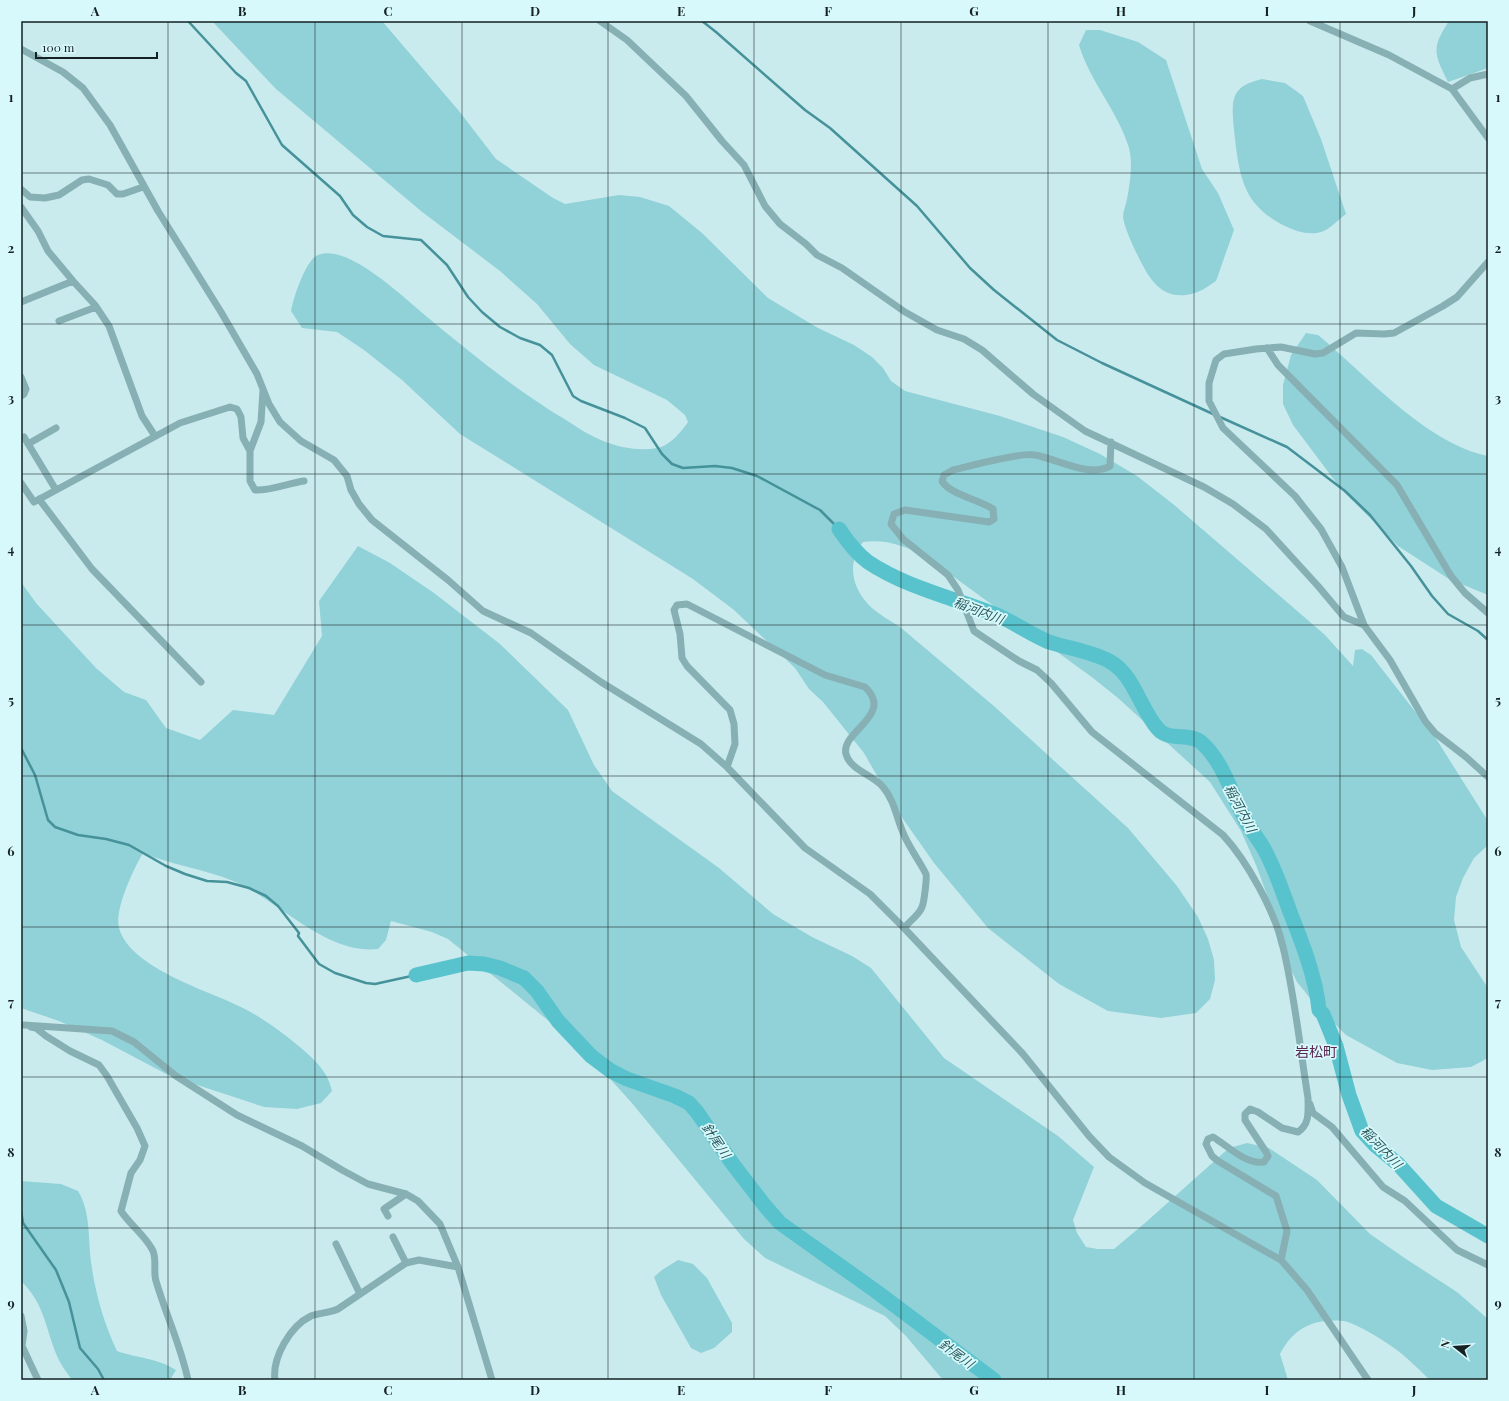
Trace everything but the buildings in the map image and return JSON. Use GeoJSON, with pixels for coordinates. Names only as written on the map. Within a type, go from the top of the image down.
{"type":"FeatureCollection","features":[{"type":"Feature","properties":{"kind":"street"},"geometry":{"type":"LineString","coordinates":[[600,21],[626,40],[686,96],[722,141],[744,165],[765,206],[780,224],[806,244],[817,255],[842,268],[905,312],[937,330],[964,339],[982,350],[1033,394],[1085,431],[1204,487],[1233,504],[1266,529],[1344,617],[1364,625]]}},
{"type":"Feature","properties":{"kind":"street"},"geometry":{"type":"LineString","coordinates":[[1310,21],[1389,55],[1452,89],[1488,138]]}},
{"type":"Feature","properties":{"kind":"street"},"geometry":{"type":"LineString","coordinates":[[21,49],[63,72],[83,88],[110,125],[143,187],[221,312],[257,374],[269,404],[280,422],[301,441],[334,460],[347,476],[351,490],[358,504],[372,520],[448,580],[483,611],[531,633],[601,682],[701,744],[727,767],[805,848],[870,894],[904,928],[1023,1054],[1089,1136],[1109,1157],[1145,1183],[1281,1260],[1308,1290],[1368,1380]]}},
{"type":"Feature","properties":{"kind":"street"},"geometry":{"type":"LineString","coordinates":[[1452,89],[1470,78],[1488,74]]}},
{"type":"Feature","properties":{"kind":"street"},"geometry":{"type":"LineString","coordinates":[[21,189],[30,197],[45,198],[59,195],[82,180],[89,179],[108,185],[117,194],[123,194],[143,187]]}},
{"type":"Feature","properties":{"kind":"street"},"geometry":{"type":"LineString","coordinates":[[21,208],[38,231],[48,251],[96,307],[108,326],[142,416],[154,436]]}},
{"type":"Feature","properties":{"kind":"street"},"geometry":{"type":"LineString","coordinates":[[1488,262],[1457,296],[1443,306],[1394,333],[1356,333],[1323,353],[1315,354],[1287,348],[1267,348],[1224,354],[1216,360],[1209,383],[1209,401],[1223,428],[1295,496],[1321,529],[1342,567],[1364,625],[1390,660],[1425,721],[1434,733],[1466,757],[1488,777]]}},
{"type":"Feature","properties":{"kind":"street"},"geometry":{"type":"LineString","coordinates":[[21,302],[73,281]]}},
{"type":"Feature","properties":{"kind":"street"},"geometry":{"type":"LineString","coordinates":[[59,321],[96,307]]}},
{"type":"Feature","properties":{"kind":"street"},"geometry":{"type":"LineString","coordinates":[[1267,348],[1278,366],[1397,485],[1451,576],[1465,593],[1488,613]]}},
{"type":"Feature","properties":{"kind":"street"},"geometry":{"type":"LineString","coordinates":[[21,377],[26,389],[24,394],[21,396]]}},
{"type":"Feature","properties":{"kind":"street"},"geometry":{"type":"LineString","coordinates":[[263,388],[261,422],[250,451],[250,481],[256,490],[263,491],[289,483],[304,481]]}},
{"type":"Feature","properties":{"kind":"street"},"geometry":{"type":"LineString","coordinates":[[21,483],[34,502],[180,423],[230,407],[237,409],[241,417],[243,438],[250,451]]}},
{"type":"Feature","properties":{"kind":"street"},"geometry":{"type":"LineString","coordinates":[[28,444],[56,428]]}},
{"type":"Feature","properties":{"kind":"street"},"geometry":{"type":"LineString","coordinates":[[24,437],[56,490]]}},
{"type":"Feature","properties":{"kind":"street"},"geometry":{"type":"LineString","coordinates":[[1110,442],[1110,466],[1103,470],[1090,470],[1034,454],[953,470],[944,475],[942,481],[945,487],[984,503],[994,509],[994,519],[989,522],[905,510],[894,514],[891,524],[894,530],[948,575],[958,590],[971,626],[981,636],[1019,661],[1037,670],[1051,683],[1092,732],[1223,835],[1234,847],[1249,869],[1268,908],[1283,946],[1308,1098],[1313,1113],[1332,1127],[1382,1187],[1405,1201],[1457,1250],[1488,1265]]}},
{"type":"Feature","properties":{"kind":"street"},"geometry":{"type":"LineString","coordinates":[[39,499],[92,569],[201,682]]}},
{"type":"Feature","properties":{"kind":"street"},"geometry":{"type":"LineString","coordinates":[[727,767],[735,744],[734,724],[730,710],[686,666],[682,658],[680,634],[674,610],[678,605],[687,604],[825,675],[865,687],[870,692],[874,704],[869,718],[848,742],[845,751],[848,761],[882,787],[890,798],[904,837],[927,876],[922,908],[904,928]]}},
{"type":"Feature","properties":{"kind":"street"},"geometry":{"type":"LineString","coordinates":[[22,1025],[112,1031],[134,1042],[176,1076],[237,1115],[302,1146],[368,1184],[406,1194],[426,1207],[440,1224],[458,1267],[492,1380]]}},
{"type":"Feature","properties":{"kind":"street"},"geometry":{"type":"LineString","coordinates":[[22,1025],[36,1028],[70,1051],[100,1065],[137,1128],[145,1146],[140,1160],[131,1173],[121,1210],[152,1250],[155,1258],[155,1277],[166,1313],[183,1358],[188,1380]]}},
{"type":"Feature","properties":{"kind":"street"},"geometry":{"type":"LineString","coordinates":[[1281,1260],[1288,1230],[1276,1196],[1218,1161],[1212,1156],[1206,1144],[1208,1138],[1213,1137],[1249,1160],[1257,1163],[1264,1162],[1268,1156],[1252,1133],[1245,1120],[1245,1114],[1250,1109],[1258,1112],[1282,1128],[1298,1132],[1305,1128],[1308,1119],[1308,1098]]}},
{"type":"Feature","properties":{"kind":"street"},"geometry":{"type":"LineString","coordinates":[[388,1216],[384,1209],[406,1194]]}},
{"type":"Feature","properties":{"kind":"street"},"geometry":{"type":"LineString","coordinates":[[393,1237],[406,1263]]}},
{"type":"Feature","properties":{"kind":"street"},"geometry":{"type":"LineString","coordinates":[[336,1244],[360,1294]]}},
{"type":"Feature","properties":{"kind":"street"},"geometry":{"type":"LineString","coordinates":[[275,1380],[274,1371],[280,1351],[292,1332],[312,1316],[332,1311],[406,1263],[419,1260],[458,1267]]}},
{"type":"Feature","properties":{"kind":"street"},"geometry":{"type":"LineString","coordinates":[[21,1316],[24,1331],[22,1346],[38,1380]]}},
{"type":"Feature","properties":{"kind":"shaded area"},"geometry":{"type":"Polygon","coordinates":[[[212,21],[382,21],[459,111],[496,159],[553,198],[565,204],[619,195],[640,197],[669,206],[702,233],[768,298],[818,328],[854,345],[872,357],[883,368],[891,381],[905,391],[1000,416],[1063,437],[1100,454],[1137,476],[1173,504],[1325,635],[1353,666],[1355,650],[1362,649],[1371,655],[1435,737],[1488,821],[1488,845],[1474,858],[1463,878],[1456,897],[1454,920],[1461,947],[1488,988],[1488,1058],[1471,1067],[1432,1070],[1397,1063],[1346,1035],[1314,1003],[1297,982],[1278,944],[1270,903],[1256,865],[1241,831],[1210,782],[1118,698],[1093,678],[925,556],[910,549],[888,542],[863,542],[854,559],[853,568],[856,585],[865,601],[875,611],[900,627],[995,707],[1128,828],[1177,886],[1198,917],[1208,939],[1214,960],[1215,980],[1210,999],[1196,1013],[1161,1018],[1108,1011],[1059,984],[988,928],[934,863],[896,809],[864,753],[823,702],[809,689],[795,668],[734,610],[693,579],[460,434],[402,380],[364,350],[337,332],[302,328],[291,311],[297,289],[305,271],[313,258],[318,255],[330,253],[343,256],[372,272],[509,382],[547,408],[596,438],[625,447],[638,449],[657,448],[671,442],[688,422],[685,415],[667,400],[594,365],[570,344],[537,304],[500,271],[421,211],[276,89],[212,21]]]}},
{"type":"Feature","properties":{"kind":"shaded area"},"geometry":{"type":"Polygon","coordinates":[[[1449,21],[1488,21],[1488,68],[1448,82],[1437,58],[1436,51],[1439,38],[1449,21]]]}},
{"type":"Feature","properties":{"kind":"shaded area"},"geometry":{"type":"Polygon","coordinates":[[[1086,30],[1100,30],[1138,42],[1166,60],[1202,169],[1218,193],[1234,230],[1216,281],[1198,292],[1184,295],[1174,295],[1165,292],[1158,287],[1146,272],[1131,241],[1123,217],[1131,174],[1129,148],[1118,122],[1084,59],[1079,45],[1086,30]]]}},
{"type":"Feature","properties":{"kind":"shaded area"},"geometry":{"type":"Polygon","coordinates":[[[1262,79],[1285,83],[1303,96],[1321,139],[1346,214],[1324,231],[1304,233],[1285,226],[1272,218],[1261,210],[1253,201],[1242,180],[1237,154],[1233,119],[1233,103],[1236,94],[1242,87],[1262,79]]]}},
{"type":"Feature","properties":{"kind":"shaded area"},"geometry":{"type":"Polygon","coordinates":[[[1306,333],[1318,335],[1398,406],[1442,438],[1465,449],[1488,456],[1488,595],[1449,579],[1398,546],[1341,489],[1293,425],[1283,404],[1283,385],[1291,355],[1306,333]]]}},
{"type":"Feature","properties":{"kind":"shaded area"},"geometry":{"type":"Polygon","coordinates":[[[358,546],[390,563],[434,593],[500,644],[568,710],[594,765],[612,791],[719,868],[773,914],[812,937],[852,956],[871,968],[944,1058],[1058,1136],[1094,1167],[1073,1220],[1077,1233],[1086,1247],[1114,1249],[1229,1148],[1247,1143],[1269,1148],[1317,1180],[1370,1234],[1457,1292],[1488,1319],[1488,1380],[1430,1380],[1411,1362],[1381,1339],[1348,1322],[1322,1321],[1305,1327],[1285,1345],[1280,1354],[1288,1380],[943,1380],[906,1336],[885,1316],[765,1258],[744,1239],[631,1102],[582,1048],[448,939],[432,932],[391,921],[386,940],[378,949],[358,949],[321,935],[250,889],[233,881],[143,853],[130,879],[119,911],[119,928],[126,942],[138,955],[153,966],[190,985],[241,1007],[279,1031],[316,1062],[328,1078],[332,1091],[321,1103],[297,1109],[264,1107],[170,1076],[102,1040],[59,1021],[21,1008],[21,582],[36,603],[96,668],[124,692],[146,700],[166,728],[200,740],[233,710],[274,715],[322,636],[319,601],[358,546]]]}},
{"type":"Feature","properties":{"kind":"shaded area"},"geometry":{"type":"Polygon","coordinates":[[[21,1181],[61,1184],[78,1191],[87,1217],[91,1262],[95,1285],[104,1319],[117,1351],[154,1360],[176,1370],[170,1380],[72,1380],[64,1369],[55,1351],[45,1320],[36,1300],[30,1290],[21,1281],[21,1181]]]}},
{"type":"Feature","properties":{"kind":"shaded area"},"geometry":{"type":"Polygon","coordinates":[[[678,1260],[693,1264],[707,1278],[732,1323],[732,1332],[714,1348],[701,1353],[691,1348],[661,1295],[654,1277],[678,1260]]]}},
{"type":"Feature","properties":{"kind":"waterway"},"geometry":{"type":"LineString","coordinates":[[188,21],[236,73],[246,81],[282,145],[340,196],[353,215],[367,227],[383,236],[421,240],[447,265],[468,297],[482,312],[500,327],[520,338],[540,345],[552,355],[573,396],[581,401],[625,418],[645,428],[662,454],[672,464],[683,468],[715,466],[732,468],[757,476],[820,510],[839,529]]}},
{"type":"Feature","properties":{"kind":"waterway"},"geometry":{"type":"LineString","coordinates":[[702,21],[805,110],[830,128],[917,206],[970,268],[994,290],[1057,340],[1102,363],[1213,414]]}},
{"type":"Feature","properties":{"kind":"waterway"},"geometry":{"type":"LineString","coordinates":[[1220,417],[1287,447],[1345,491],[1370,515],[1411,566],[1432,596],[1448,614],[1478,631],[1488,640]]}},
{"type":"Feature","properties":{"kind":"waterway","name":"稲河内川"},"geometry":{"type":"LineString","coordinates":[[839,529],[852,547],[868,562],[899,579],[997,615],[1049,642],[1088,653],[1109,661],[1125,674],[1146,712],[1158,729],[1168,735],[1197,740],[1210,751],[1228,781],[1247,823],[1263,847],[1278,879],[1308,960],[1315,985],[1319,1010],[1323,1014],[1336,1046],[1349,1095],[1362,1131],[1375,1145],[1398,1164],[1436,1206],[1488,1236]]}},
{"type":"Feature","properties":{"kind":"waterway"},"geometry":{"type":"LineString","coordinates":[[21,748],[35,775],[48,820],[55,827],[78,835],[106,839],[129,845],[166,866],[185,874],[207,881],[227,882],[249,888],[266,896],[278,906],[299,933],[298,936],[319,964],[335,973],[366,983],[375,984],[416,975]]}},
{"type":"Feature","properties":{"kind":"waterway","name":"針尾川"},"geometry":{"type":"LineString","coordinates":[[416,975],[468,963],[484,964],[500,968],[524,978],[537,991],[558,1021],[591,1056],[611,1071],[627,1079],[675,1096],[689,1103],[697,1112],[732,1163],[780,1223],[877,1292],[994,1380]]}},
{"type":"Feature","properties":{"kind":"waterway"},"geometry":{"type":"LineString","coordinates":[[21,1211],[23,1223],[56,1270],[69,1302],[80,1348],[98,1369],[104,1380]]}},
{"type":"Feature","properties":{"kind":"district","name":"岩松町"},"geometry":{"type":"Point","coordinates":[1316,1051]}}]}
